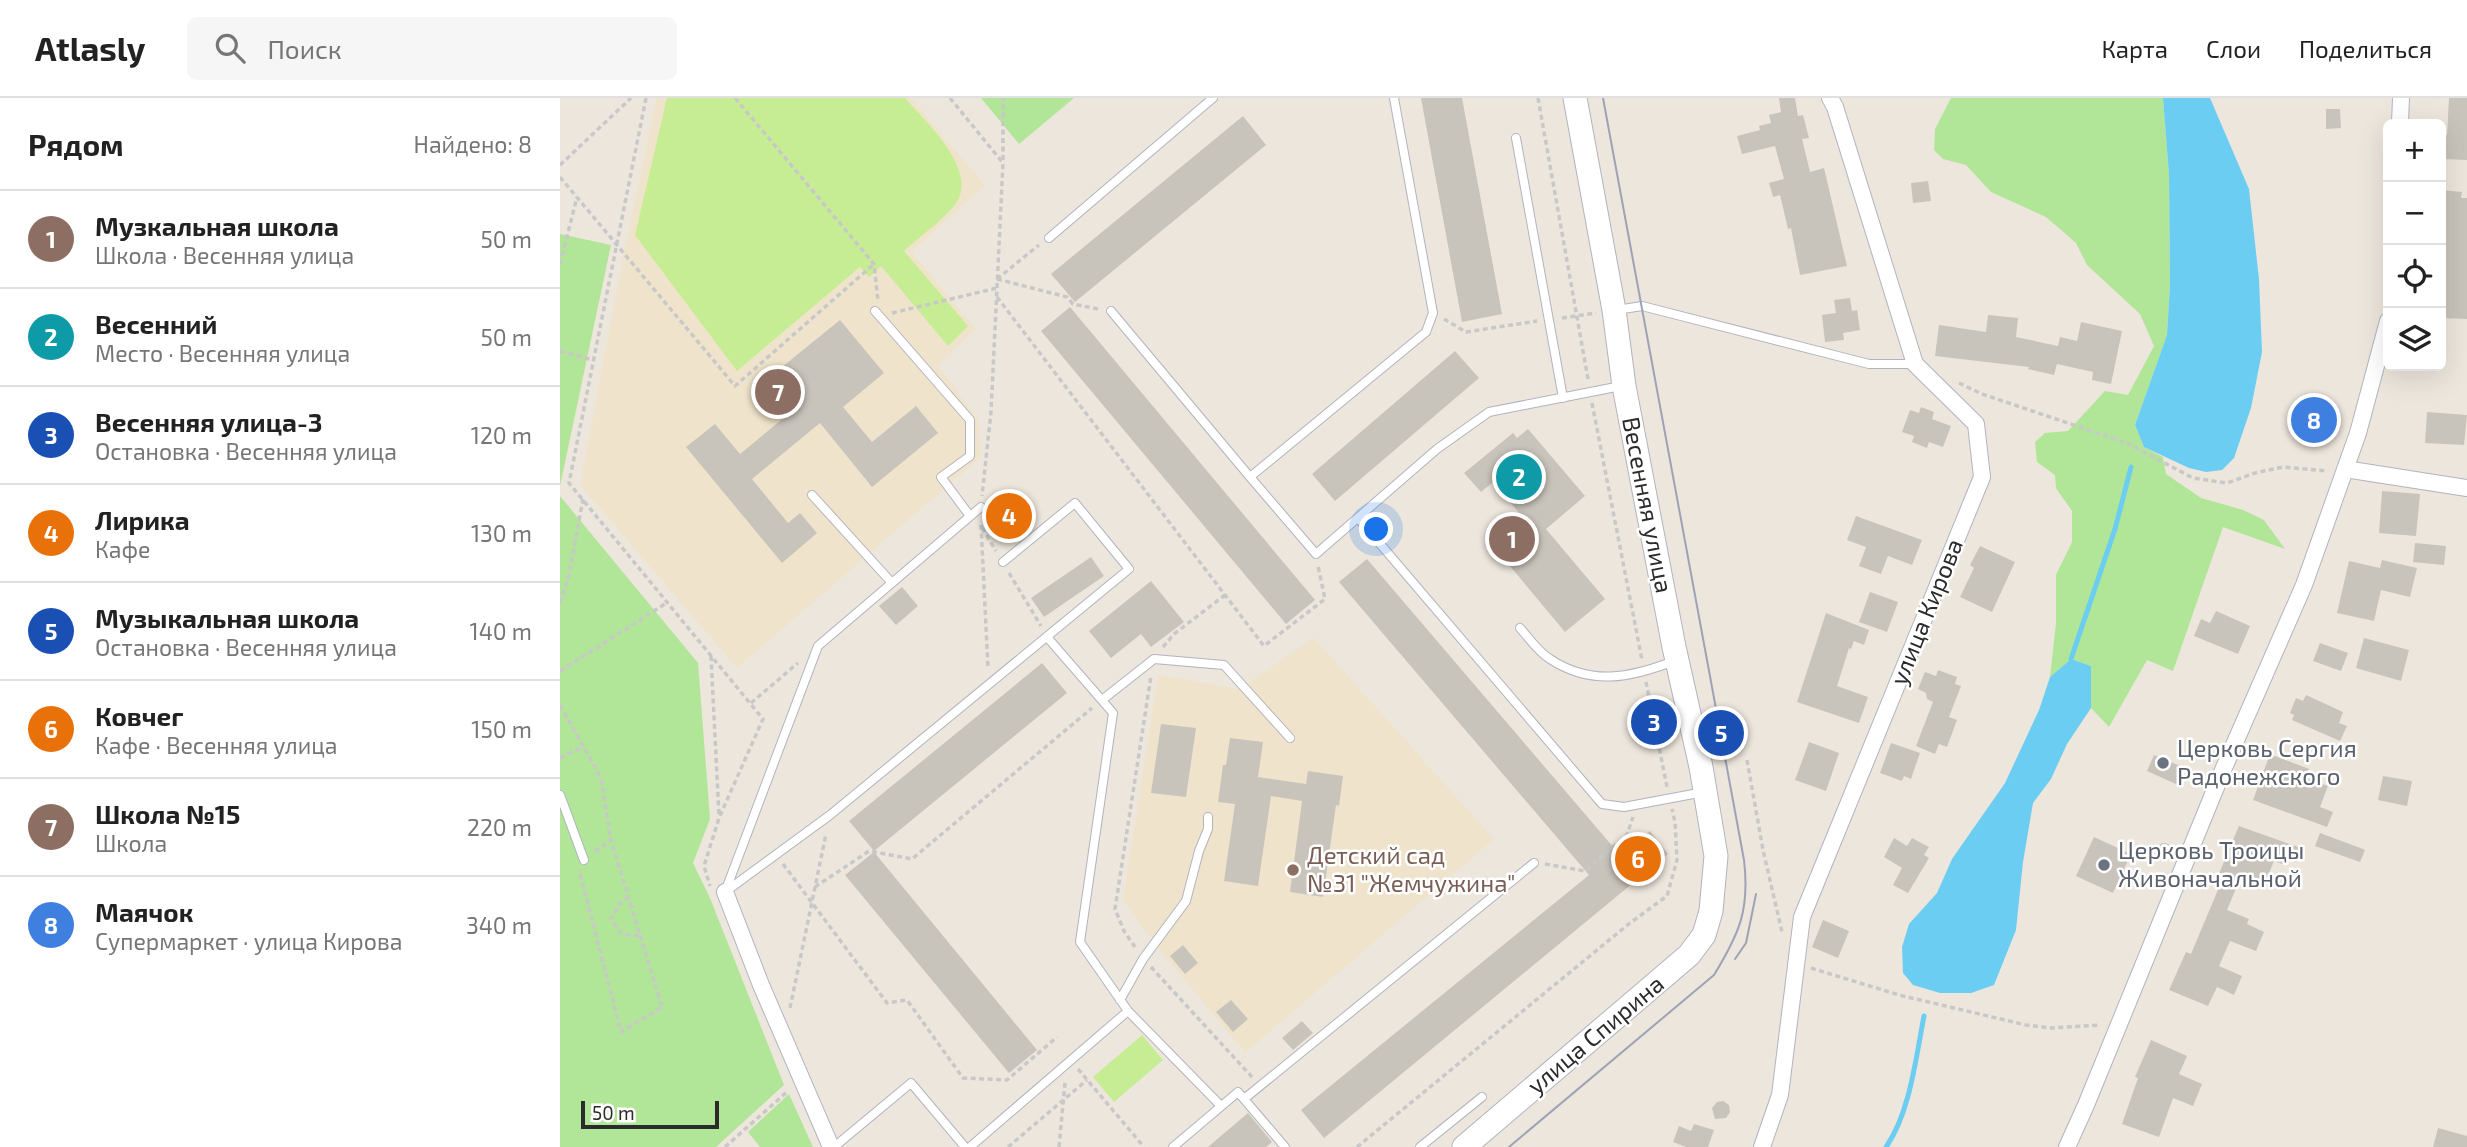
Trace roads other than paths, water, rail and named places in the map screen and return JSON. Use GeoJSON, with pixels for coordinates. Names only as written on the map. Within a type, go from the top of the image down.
{"type":"FeatureCollection","features":[{"type":"Feature","properties":{"kind":"main road","name":"Весенняя улица"},"geometry":{"type":"LineString","coordinates":[[1576,98],[1614,310],[1624,386],[1716,856],[1711,911]]}},
{"type":"Feature","properties":{"kind":"main road","name":"улица Спирина"},"geometry":{"type":"LineString","coordinates":[[1464,1147],[1689,955],[1704,935],[1711,911]]}},
{"type":"Feature","properties":{"kind":"street"},"geometry":{"type":"LineString","coordinates":[[1832,102],[1849,98]]}},
{"type":"Feature","properties":{"kind":"street"},"geometry":{"type":"LineString","coordinates":[[2400,119],[2401,98]]}},
{"type":"Feature","properties":{"kind":"street","name":"улица Кирова"},"geometry":{"type":"LineString","coordinates":[[1762,1147],[1780,1095],[1802,917],[1983,477],[1976,424],[1915,364],[1832,102]]}},
{"type":"Feature","properties":{"kind":"street"},"geometry":{"type":"LineString","coordinates":[[2067,1147],[2304,585],[2337,470],[2358,433],[2383,340]]}},
{"type":"Feature","properties":{"kind":"street"},"geometry":{"type":"LineString","coordinates":[[2337,470],[2467,488]]}},
{"type":"Feature","properties":{"kind":"street"},"geometry":{"type":"LineString","coordinates":[[718,891],[833,1147]]}},
{"type":"Feature","properties":{"kind":"lane"},"geometry":{"type":"LineString","coordinates":[[1049,238],[1213,98]]}},
{"type":"Feature","properties":{"kind":"lane"},"geometry":{"type":"LineString","coordinates":[[1250,477],[1426,332],[1433,313],[1394,98]]}},
{"type":"Feature","properties":{"kind":"lane"},"geometry":{"type":"LineString","coordinates":[[1516,138],[1563,398]]}},
{"type":"Feature","properties":{"kind":"lane"},"geometry":{"type":"LineString","coordinates":[[1614,310],[1642,306],[1870,364],[1915,364]]}},
{"type":"Feature","properties":{"kind":"lane"},"geometry":{"type":"LineString","coordinates":[[1111,311],[1316,554],[1437,449],[1489,412],[1624,386]]}},
{"type":"Feature","properties":{"kind":"lane"},"geometry":{"type":"LineString","coordinates":[[877,314],[970,420],[970,456],[941,477],[970,516]]}},
{"type":"Feature","properties":{"kind":"lane"},"geometry":{"type":"LineString","coordinates":[[812,495],[892,583]]}},
{"type":"Feature","properties":{"kind":"lane"},"geometry":{"type":"LineString","coordinates":[[718,891],[776,855],[830,815],[1129,569],[1075,503],[1003,562]]}},
{"type":"Feature","properties":{"kind":"lane"},"geometry":{"type":"LineString","coordinates":[[718,891],[818,646],[981,507]]}},
{"type":"Feature","properties":{"kind":"lane"},"geometry":{"type":"LineString","coordinates":[[1358,518],[1602,804],[1624,807],[1705,792]]}},
{"type":"Feature","properties":{"kind":"lane"},"geometry":{"type":"LineString","coordinates":[[1520,628],[1548,658],[1580,675],[1607,678],[1644,673],[1676,660]]}},
{"type":"Feature","properties":{"kind":"lane"},"geometry":{"type":"LineString","coordinates":[[1047,636],[1113,713],[1080,942],[1128,1011],[1221,1106]]}},
{"type":"Feature","properties":{"kind":"lane"},"geometry":{"type":"LineString","coordinates":[[1102,700],[1154,659],[1224,665],[1290,738]]}},
{"type":"Feature","properties":{"kind":"lane"},"geometry":{"type":"LineString","coordinates":[[560,795],[584,860]]}},
{"type":"Feature","properties":{"kind":"lane"},"geometry":{"type":"LineString","coordinates":[[1120,1000],[1143,958],[1186,901],[1199,851],[1208,829],[1208,817]]}},
{"type":"Feature","properties":{"kind":"lane"},"geometry":{"type":"LineString","coordinates":[[2164,848],[2187,858]]}},
{"type":"Feature","properties":{"kind":"lane"},"geometry":{"type":"LineString","coordinates":[[1244,1099],[1534,863]]}},
{"type":"Feature","properties":{"kind":"lane"},"geometry":{"type":"LineString","coordinates":[[833,1147],[911,1083],[967,1147],[1128,1011]]}},
{"type":"Feature","properties":{"kind":"lane"},"geometry":{"type":"LineString","coordinates":[[1173,1147],[1238,1092],[1285,1147]]}},
{"type":"Feature","properties":{"kind":"lane"},"geometry":{"type":"LineString","coordinates":[[1420,1147],[1482,1097]]}},
{"type":"Feature","properties":{"kind":"water"},"geometry":{"type":"Polygon","coordinates":[[[2163,98],[2210,98],[2249,189],[2259,279],[2262,352],[2251,408],[2234,458],[2222,470],[2206,472],[2189,468],[2144,447],[2135,425],[2167,335],[2170,285],[2169,175],[2163,98]]]}},
{"type":"Feature","properties":{"kind":"water"},"geometry":{"type":"Polygon","coordinates":[[[2071,659],[2091,666],[2091,708],[2067,744],[2051,779],[2033,803],[2016,930],[1994,985],[1971,993],[1940,993],[1913,985],[1903,973],[1902,947],[1909,924],[1937,893],[1952,859],[2005,783],[2039,710],[2050,677],[2071,659]]]}},
{"type":"Feature","properties":{"kind":"waterway"},"geometry":{"type":"LineString","coordinates":[[2071,659],[2115,529],[2131,467]]}},
{"type":"Feature","properties":{"kind":"waterway"},"geometry":{"type":"LineString","coordinates":[[1886,1147],[1901,1118],[1906,1101],[1924,1016]]}},
{"type":"Feature","properties":{"kind":"tram line"},"geometry":{"type":"LineString","coordinates":[[1509,1147],[1714,975],[1736,934],[1744,908],[1744,860],[1603,98]]}},
{"type":"Feature","properties":{"kind":"tram line"},"geometry":{"type":"LineString","coordinates":[[1735,959],[1746,943],[1756,894]]}},
{"type":"Feature","properties":{"kind":"place","name":"Школа №15"},"geometry":{"type":"Point","coordinates":[778,392]}},
{"type":"Feature","properties":{"kind":"place","name":"Маячок"},"geometry":{"type":"Point","coordinates":[2314,420]}},
{"type":"Feature","properties":{"kind":"place","name":"Весенний"},"geometry":{"type":"Point","coordinates":[1519,477]}},
{"type":"Feature","properties":{"kind":"place","name":"Лирика"},"geometry":{"type":"Point","coordinates":[1009,516]}},
{"type":"Feature","properties":{"kind":"place","name":"Музкальная школа"},"geometry":{"type":"Point","coordinates":[1512,539]}},
{"type":"Feature","properties":{"kind":"place","name":"Весенняя улица-3"},"geometry":{"type":"Point","coordinates":[1654,722]}},
{"type":"Feature","properties":{"kind":"place","name":"Музыкальная школа"},"geometry":{"type":"Point","coordinates":[1721,733]}},
{"type":"Feature","properties":{"kind":"place","name":"Церковь Сергия Радонежского"},"geometry":{"type":"Point","coordinates":[2163,763]}},
{"type":"Feature","properties":{"kind":"place","name":"Ковчег"},"geometry":{"type":"Point","coordinates":[1638,859]}},
{"type":"Feature","properties":{"kind":"place","name":"Церковь Троицы Живоначальной"},"geometry":{"type":"Point","coordinates":[2104,865]}},
{"type":"Feature","properties":{"kind":"place","name":"Детский сад №31 \"Жемчужина\""},"geometry":{"type":"Point","coordinates":[1293,870]}}]}
